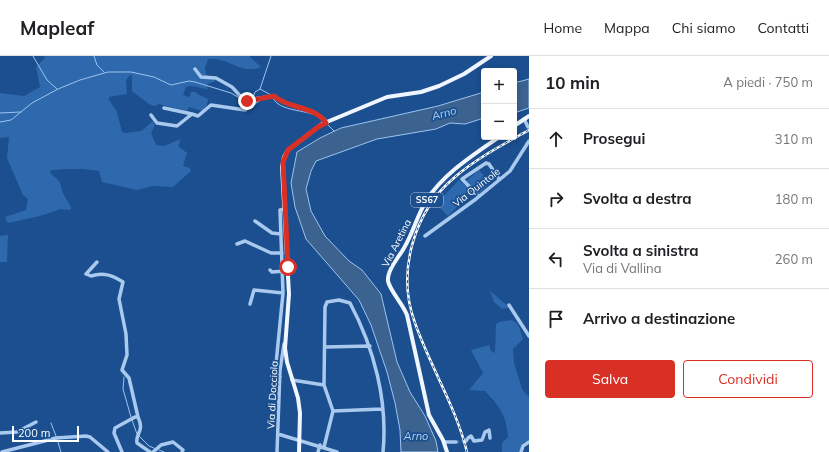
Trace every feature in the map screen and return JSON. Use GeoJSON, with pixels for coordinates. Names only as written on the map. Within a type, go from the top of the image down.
{"type":"FeatureCollection","features":[{"type":"Feature","properties":{"kind":"main road"},"geometry":{"type":"LineString","coordinates":[[299,452],[300,413],[287,362],[284,339],[289,294],[289,270],[282,167],[285,154],[326,123],[387,97],[421,92],[439,86],[464,74],[491,56]]}},
{"type":"Feature","properties":{"kind":"main road"},"geometry":{"type":"LineString","coordinates":[[517,124],[529,116]]}},
{"type":"Feature","properties":{"kind":"main road","name":"Via Aretina"},"geometry":{"type":"LineString","coordinates":[[447,452],[444,442],[429,415],[407,315],[402,303],[390,285],[389,275],[409,239],[422,209],[432,193],[458,167],[494,140]]}},
{"type":"Feature","properties":{"kind":"street"},"geometry":{"type":"LineString","coordinates":[[195,69],[201,77],[216,78],[232,87],[244,100],[273,96],[281,103],[318,114],[326,123]]}},
{"type":"Feature","properties":{"kind":"street"},"geometry":{"type":"LineString","coordinates":[[164,108],[198,116],[211,105],[245,110],[259,99]]}},
{"type":"Feature","properties":{"kind":"street"},"geometry":{"type":"LineString","coordinates":[[151,115],[157,123],[177,126],[192,114]]}},
{"type":"Feature","properties":{"kind":"street"},"geometry":{"type":"LineString","coordinates":[[524,119],[528,127]]}},
{"type":"Feature","properties":{"kind":"street","name":"Via Quintole"},"geometry":{"type":"LineString","coordinates":[[425,236],[510,171],[529,141]]}},
{"type":"Feature","properties":{"kind":"street"},"geometry":{"type":"LineString","coordinates":[[478,196],[462,179],[486,163],[489,164],[499,179]]}},
{"type":"Feature","properties":{"kind":"street"},"geometry":{"type":"LineString","coordinates":[[280,377],[275,374],[283,293],[280,210],[285,209]]}},
{"type":"Feature","properties":{"kind":"street"},"geometry":{"type":"LineString","coordinates":[[255,221],[272,233],[281,234]]}},
{"type":"Feature","properties":{"kind":"street"},"geometry":{"type":"LineString","coordinates":[[237,244],[245,241],[271,254],[282,253]]}},
{"type":"Feature","properties":{"kind":"street"},"geometry":{"type":"LineString","coordinates":[[98,262],[88,270],[86,274],[89,276],[102,273],[115,277],[123,282],[119,299],[126,334],[127,355],[122,370],[129,378],[141,429],[136,440],[137,443],[151,452],[161,445],[173,442],[181,447],[183,450],[182,452]]}},
{"type":"Feature","properties":{"kind":"street"},"geometry":{"type":"LineString","coordinates":[[270,270],[272,272],[289,270]]}},
{"type":"Feature","properties":{"kind":"street"},"geometry":{"type":"LineString","coordinates":[[250,304],[254,290],[283,293]]}},
{"type":"Feature","properties":{"kind":"street"},"geometry":{"type":"LineString","coordinates":[[324,447],[333,411],[324,385],[324,308],[327,302],[339,300],[350,303],[364,330],[370,346],[376,371],[385,429],[383,452]]}},
{"type":"Feature","properties":{"kind":"street"},"geometry":{"type":"LineString","coordinates":[[509,305],[529,336]]}},
{"type":"Feature","properties":{"kind":"street","name":"Via di Docciola"},"geometry":{"type":"LineString","coordinates":[[277,452],[280,377],[284,339]]}},
{"type":"Feature","properties":{"kind":"street"},"geometry":{"type":"LineString","coordinates":[[324,347],[370,346]]}},
{"type":"Feature","properties":{"kind":"street"},"geometry":{"type":"LineString","coordinates":[[292,380],[324,385]]}},
{"type":"Feature","properties":{"kind":"street"},"geometry":{"type":"LineString","coordinates":[[333,411],[382,409]]}},
{"type":"Feature","properties":{"kind":"street"},"geometry":{"type":"LineString","coordinates":[[122,452],[114,433],[115,428],[131,418],[138,417]]}},
{"type":"Feature","properties":{"kind":"street"},"geometry":{"type":"LineString","coordinates":[[0,433],[16,432],[36,422]]}},
{"type":"Feature","properties":{"kind":"street"},"geometry":{"type":"LineString","coordinates":[[466,441],[471,436],[474,441],[482,440],[485,432],[489,430],[490,438]]}},
{"type":"Feature","properties":{"kind":"street"},"geometry":{"type":"LineString","coordinates":[[278,434],[320,445],[337,452]]}},
{"type":"Feature","properties":{"kind":"street"},"geometry":{"type":"LineString","coordinates":[[2,452],[56,438],[86,436],[90,437],[108,452]]}},
{"type":"Feature","properties":{"kind":"street"},"geometry":{"type":"LineString","coordinates":[[444,442],[456,442]]}},
{"type":"Feature","properties":{"kind":"street"},"geometry":{"type":"LineString","coordinates":[[521,452],[523,446],[529,442]]}},
{"type":"Feature","properties":{"kind":"street"},"geometry":{"type":"LineString","coordinates":[[318,452],[320,445]]}},
{"type":"Feature","properties":{"kind":"shaded area"},"geometry":{"type":"Polygon","coordinates":[[[44,56],[249,56],[261,67],[247,69],[222,60],[208,59],[205,68],[206,74],[216,81],[207,84],[208,89],[191,86],[186,87],[183,95],[188,97],[191,95],[190,92],[196,92],[197,94],[208,99],[207,105],[202,111],[189,107],[187,111],[159,104],[154,106],[149,104],[132,91],[132,76],[130,75],[126,80],[127,94],[109,97],[109,100],[117,112],[122,132],[126,133],[141,131],[153,121],[155,125],[151,133],[156,145],[164,146],[181,139],[178,146],[187,153],[183,166],[190,168],[191,171],[173,187],[153,186],[137,190],[102,182],[99,171],[81,169],[51,170],[50,173],[58,180],[65,197],[71,206],[70,210],[61,209],[40,216],[8,223],[5,217],[26,210],[28,199],[23,195],[7,158],[9,137],[0,138],[0,93],[24,96],[40,87],[36,67],[45,58],[44,56]]]}},
{"type":"Feature","properties":{"kind":"shaded area"},"geometry":{"type":"Polygon","coordinates":[[[479,170],[490,183],[478,195],[465,182],[479,170]]]}},
{"type":"Feature","properties":{"kind":"shaded area"},"geometry":{"type":"Polygon","coordinates":[[[459,180],[472,192],[448,216],[436,204],[459,180]]]}},
{"type":"Feature","properties":{"kind":"shaded area"},"geometry":{"type":"Polygon","coordinates":[[[8,235],[7,262],[0,262],[0,236],[8,235]]]}},
{"type":"Feature","properties":{"kind":"shaded area"},"geometry":{"type":"Polygon","coordinates":[[[490,291],[508,306],[508,308],[502,309],[494,302],[490,291]]]}},
{"type":"Feature","properties":{"kind":"shaded area"},"geometry":{"type":"Polygon","coordinates":[[[512,320],[518,324],[523,339],[513,349],[514,363],[522,389],[529,397],[529,440],[523,443],[519,452],[502,452],[502,443],[508,437],[506,422],[501,411],[485,391],[469,390],[483,373],[471,350],[489,345],[491,351],[495,353],[496,324],[499,322],[512,320]]]}},
{"type":"Feature","properties":{"kind":"water"},"geometry":{"type":"Polygon","coordinates":[[[529,79],[529,108],[517,112],[517,104],[517,82],[529,79]]]}},
{"type":"Feature","properties":{"kind":"water","name":"Arno"},"geometry":{"type":"Polygon","coordinates":[[[481,93],[481,119],[465,124],[450,123],[436,129],[377,139],[316,161],[311,171],[306,189],[311,211],[325,236],[349,261],[362,270],[381,294],[397,362],[410,392],[425,416],[436,441],[438,452],[401,452],[400,430],[395,403],[387,372],[371,325],[359,300],[306,239],[295,207],[291,183],[297,152],[320,138],[341,128],[438,106],[481,93]]]}},
{"type":"Feature","properties":{"kind":"waterway"},"geometry":{"type":"LineString","coordinates":[[33,56],[47,80],[57,89]]}},
{"type":"Feature","properties":{"kind":"waterway"},"geometry":{"type":"LineString","coordinates":[[94,56],[97,65],[104,72]]}},
{"type":"Feature","properties":{"kind":"waterway"},"geometry":{"type":"LineString","coordinates":[[260,89],[271,56]]}},
{"type":"Feature","properties":{"kind":"waterway"},"geometry":{"type":"LineString","coordinates":[[0,122],[11,120],[32,103],[58,89],[80,80],[108,72],[131,72],[154,77],[171,85],[189,81],[195,82],[231,93],[248,103],[251,101]]}},
{"type":"Feature","properties":{"kind":"waterway"},"geometry":{"type":"LineString","coordinates":[[253,98],[255,92],[260,89],[271,95]]}},
{"type":"Feature","properties":{"kind":"waterway"},"geometry":{"type":"LineString","coordinates":[[273,97],[279,105],[312,114]]}},
{"type":"Feature","properties":{"kind":"waterway"},"geometry":{"type":"LineString","coordinates":[[0,113],[21,112]]}},
{"type":"Feature","properties":{"kind":"waterway"},"geometry":{"type":"LineString","coordinates":[[328,125],[334,131]]}},
{"type":"Feature","properties":{"kind":"waterway"},"geometry":{"type":"LineString","coordinates":[[124,377],[123,389],[131,417]]}},
{"type":"Feature","properties":{"kind":"waterway"},"geometry":{"type":"LineString","coordinates":[[132,420],[137,434]]}},
{"type":"Feature","properties":{"kind":"waterway"},"geometry":{"type":"LineString","coordinates":[[51,423],[56,436]]}},
{"type":"Feature","properties":{"kind":"waterway"},"geometry":{"type":"LineString","coordinates":[[139,436],[149,446],[156,449]]}},
{"type":"Feature","properties":{"kind":"waterway"},"geometry":{"type":"LineString","coordinates":[[57,439],[61,452]]}},
{"type":"Feature","properties":{"kind":"waterway"},"geometry":{"type":"LineString","coordinates":[[159,450],[164,452]]}},
{"type":"Feature","properties":{"kind":"tunnel"},"geometry":{"type":"LineString","coordinates":[[456,442],[466,441]]}},
{"type":"Feature","properties":{"kind":"railway"},"geometry":{"type":"LineString","coordinates":[[467,452],[450,403],[415,323],[407,283],[408,263],[412,244],[419,225],[429,207],[441,191],[455,177],[472,164],[529,130]]}},
{"type":"Feature","properties":{"kind":"route"},"geometry":{"type":"LineString","coordinates":[[247,101],[274,96],[281,103],[318,114],[326,123],[318,127],[285,154],[282,167],[288,267]]}}]}
